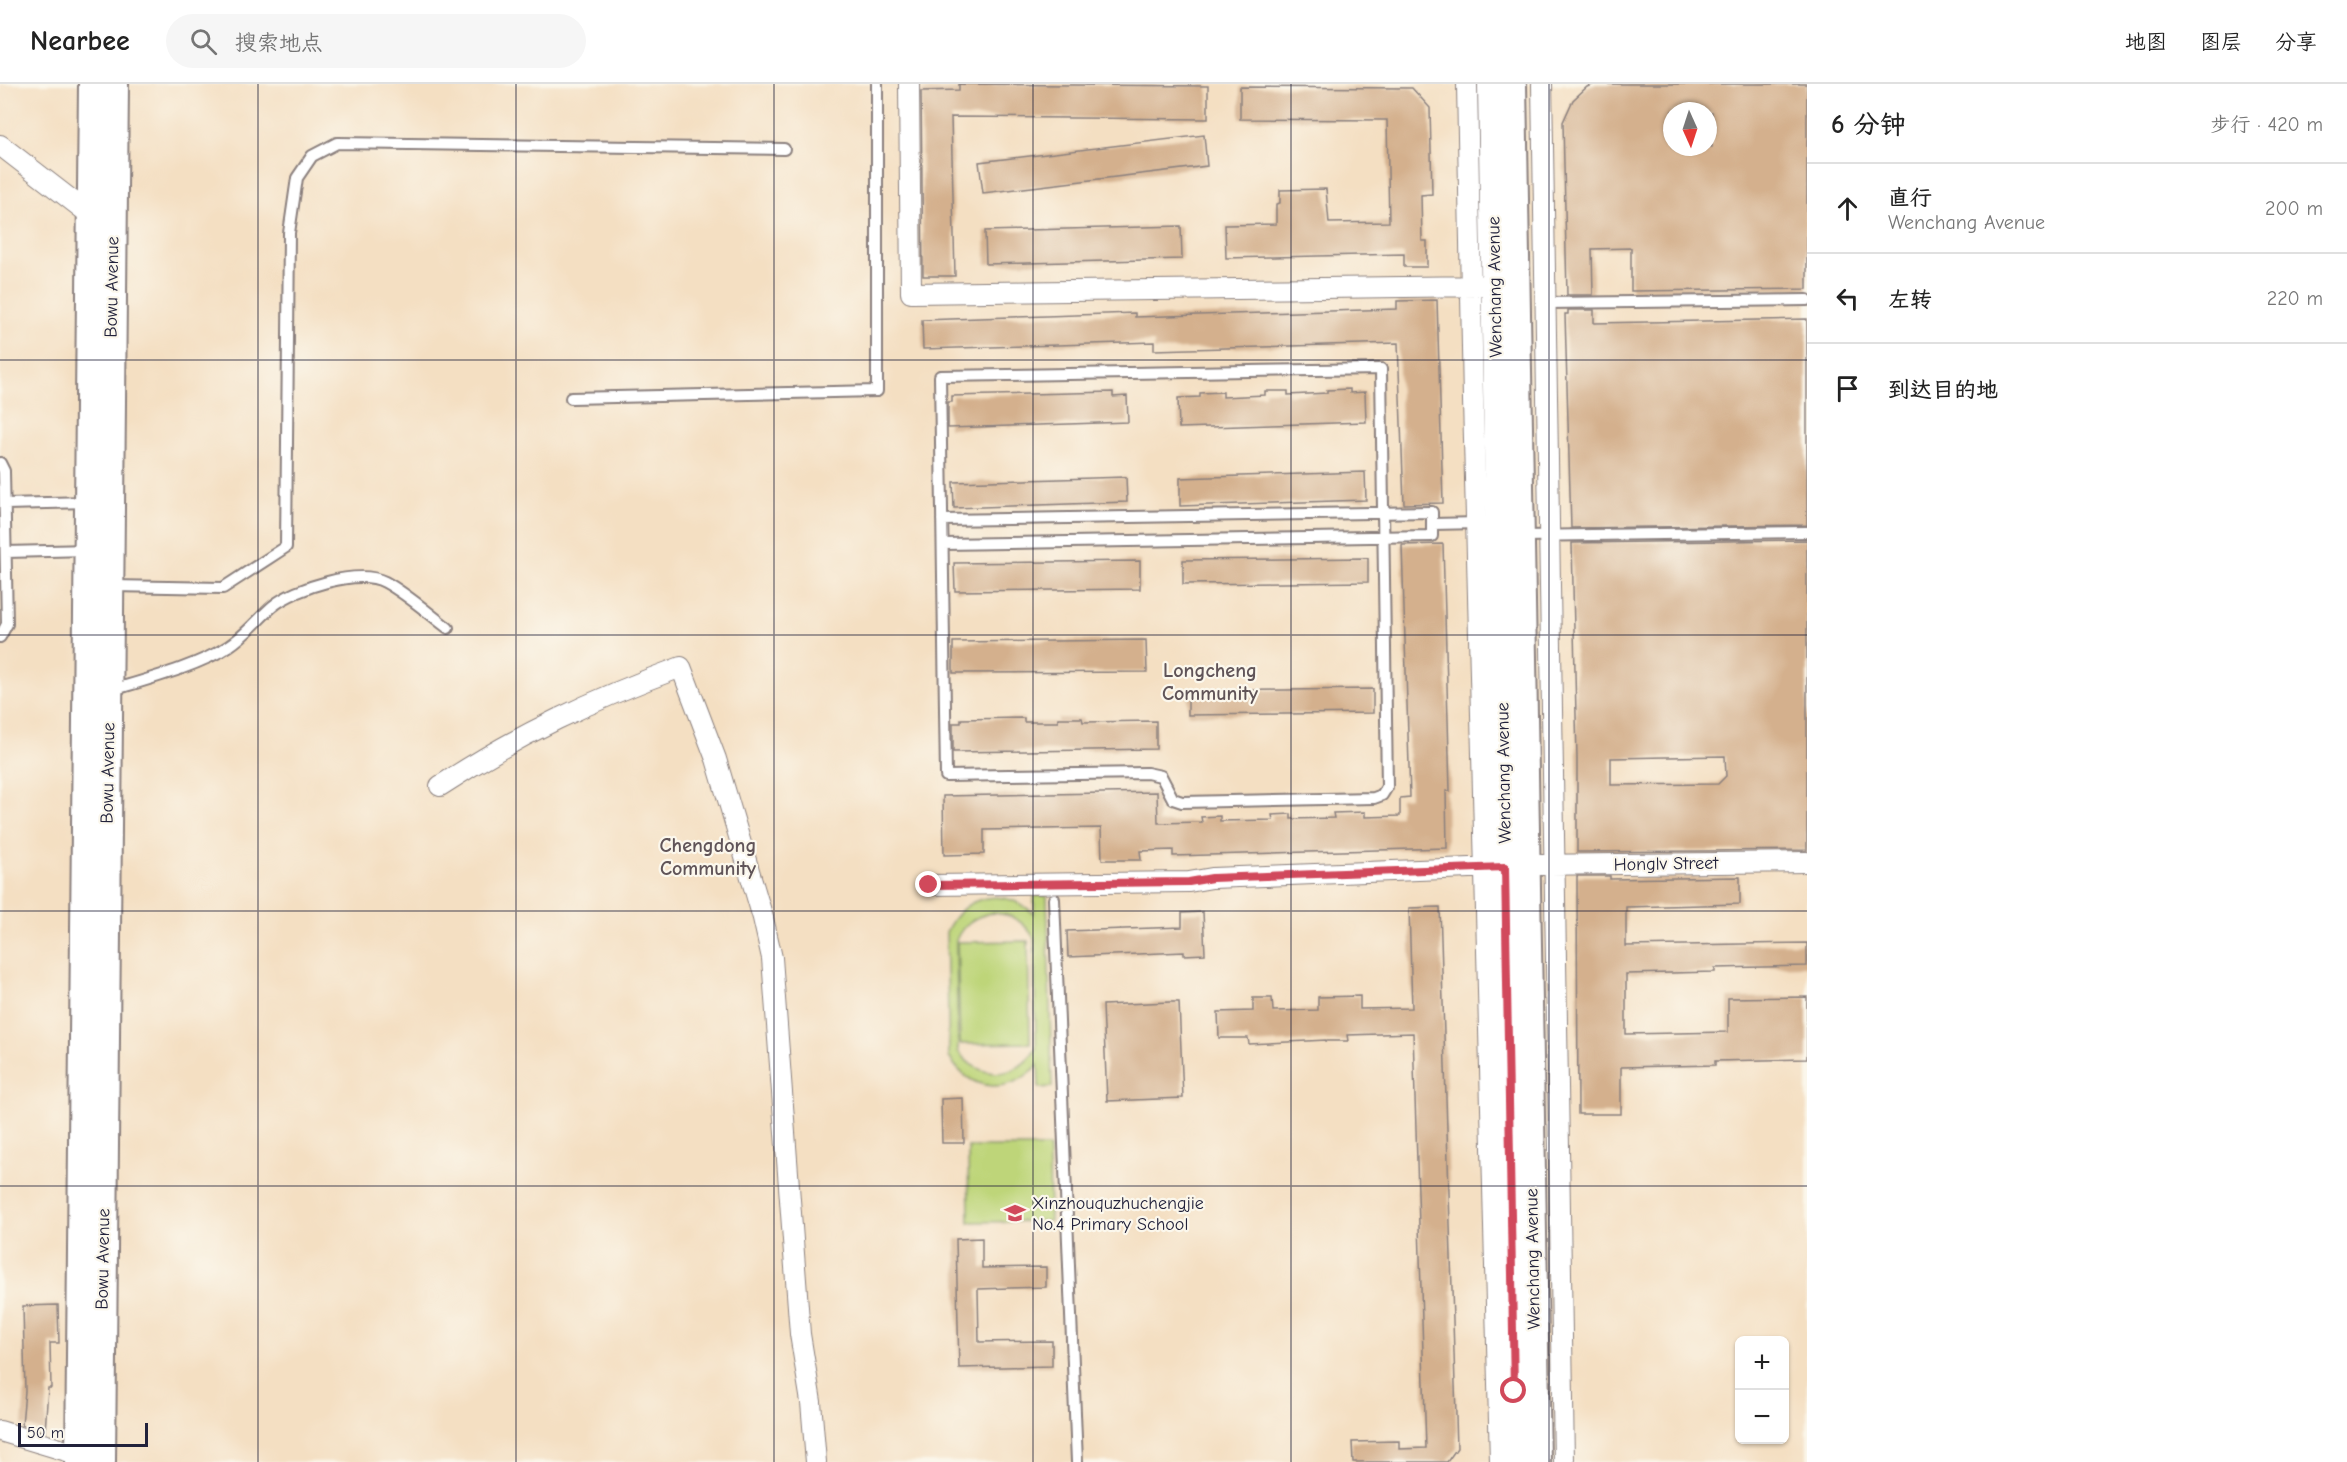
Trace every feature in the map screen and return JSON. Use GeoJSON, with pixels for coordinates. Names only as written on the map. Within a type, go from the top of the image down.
{"type":"FeatureCollection","features":[{"type":"Feature","properties":{"kind":"main road","name":"Bowu Avenue"},"geometry":{"type":"LineString","coordinates":[[87,1460],[89,502],[93,84]]}},
{"type":"Feature","properties":{"kind":"main road","name":"Bowu Avenue"},"geometry":{"type":"LineString","coordinates":[[87,1460],[108,691],[114,84]]}},
{"type":"Feature","properties":{"kind":"main road","name":"Wenchang Avenue"},"geometry":{"type":"LineString","coordinates":[[1491,84],[1483,286],[1499,527]]}},
{"type":"Feature","properties":{"kind":"main road","name":"Wenchang Avenue"},"geometry":{"type":"LineString","coordinates":[[1512,84],[1499,527],[1515,1462]]}},
{"type":"Feature","properties":{"kind":"main road","name":"Wenchang Avenue"},"geometry":{"type":"LineString","coordinates":[[1505,867],[1536,1462]]}},
{"type":"Feature","properties":{"kind":"street"},"geometry":{"type":"LineString","coordinates":[[909,84],[911,293],[1483,286],[1467,84]]}},
{"type":"Feature","properties":{"kind":"street"},"geometry":{"type":"LineString","coordinates":[[1542,84],[1564,1462]]}},
{"type":"Feature","properties":{"kind":"street"},"geometry":{"type":"LineString","coordinates":[[0,145],[92,216]]}},
{"type":"Feature","properties":{"kind":"street"},"geometry":{"type":"LineString","coordinates":[[440,786],[486,756],[551,720],[601,697],[681,667],[716,759],[772,958],[800,1334],[811,1402],[816,1462]]}},
{"type":"Feature","properties":{"kind":"street","name":"Honglv Street"},"geometry":{"type":"LineString","coordinates":[[929,885],[1189,882],[1212,878],[1555,865],[1807,862]]}},
{"type":"Feature","properties":{"kind":"street"},"geometry":{"type":"LineString","coordinates":[[1500,1462],[1505,867]]}},
{"type":"Feature","properties":{"kind":"street"},"geometry":{"type":"LineString","coordinates":[[0,1431],[87,1460]]}},
{"type":"Feature","properties":{"kind":"lane"},"geometry":{"type":"LineString","coordinates":[[571,398],[877,391],[877,84]]}},
{"type":"Feature","properties":{"kind":"lane"},"geometry":{"type":"LineString","coordinates":[[109,586],[223,588],[286,547],[289,233],[297,178],[306,162],[320,150],[337,143],[784,149]]}},
{"type":"Feature","properties":{"kind":"lane"},"geometry":{"type":"LineString","coordinates":[[1546,303],[1807,300]]}},
{"type":"Feature","properties":{"kind":"lane"},"geometry":{"type":"LineString","coordinates":[[1381,369],[1387,787],[1382,795],[1374,798],[1182,802],[1173,799],[1161,776],[1147,773],[946,776],[942,520],[940,376],[1381,369]]}},
{"type":"Feature","properties":{"kind":"lane"},"geometry":{"type":"LineString","coordinates":[[0,463],[4,471],[7,624],[0,637]]}},
{"type":"Feature","properties":{"kind":"lane"},"geometry":{"type":"LineString","coordinates":[[5,504],[89,502]]}},
{"type":"Feature","properties":{"kind":"lane"},"geometry":{"type":"LineString","coordinates":[[942,520],[1432,512],[1432,536],[943,544]]}},
{"type":"Feature","properties":{"kind":"lane"},"geometry":{"type":"LineString","coordinates":[[1432,524],[1499,527],[1549,535],[1807,532]]}},
{"type":"Feature","properties":{"kind":"lane"},"geometry":{"type":"LineString","coordinates":[[4,560],[89,550]]}},
{"type":"Feature","properties":{"kind":"lane"},"geometry":{"type":"LineString","coordinates":[[108,691],[159,676],[227,648],[291,594],[346,579],[366,578],[386,582],[448,628]]}},
{"type":"Feature","properties":{"kind":"lane"},"geometry":{"type":"LineString","coordinates":[[1054,899],[1077,1462]]}},
{"type":"Feature","properties":{"kind":"green space"},"geometry":{"type":"Polygon","coordinates":[[[1034,896],[1047,896],[1052,1087],[1039,1088],[1038,1065],[1027,1075],[1003,1085],[991,1086],[979,1083],[968,1078],[949,1057],[946,932],[963,909],[985,898],[997,897],[1010,900],[1034,914],[1034,896]],[[998,913],[974,919],[966,925],[956,940],[958,1051],[976,1068],[998,1073],[1019,1067],[1036,1049],[1034,938],[1016,919],[998,913]]]}},
{"type":"Feature","properties":{"kind":"green space"},"geometry":{"type":"Polygon","coordinates":[[[1028,941],[1030,1043],[960,1044],[957,942],[1028,941]]]}},
{"type":"Feature","properties":{"kind":"green space"},"geometry":{"type":"Polygon","coordinates":[[[968,1147],[1049,1147],[1050,1221],[969,1222],[968,1147]]]}},
{"type":"Feature","properties":{"kind":"building"},"geometry":{"type":"Polygon","coordinates":[[[959,84],[1208,86],[1208,119],[951,117],[955,276],[923,276],[921,91],[959,90],[959,84]]]}},
{"type":"Feature","properties":{"kind":"building"},"geometry":{"type":"Polygon","coordinates":[[[1594,84],[1807,84],[1807,289],[1631,291],[1631,248],[1592,249],[1593,295],[1567,295],[1563,122],[1573,100],[1587,87],[1594,84]]]}},
{"type":"Feature","properties":{"kind":"building"},"geometry":{"type":"Polygon","coordinates":[[[1240,87],[1412,88],[1430,108],[1432,194],[1421,195],[1422,241],[1427,241],[1427,267],[1404,267],[1404,254],[1226,258],[1225,225],[1276,224],[1276,204],[1280,203],[1280,190],[1326,189],[1329,223],[1389,222],[1387,120],[1240,119],[1240,87]]]}},
{"type":"Feature","properties":{"kind":"building"},"geometry":{"type":"Polygon","coordinates":[[[1204,135],[1207,166],[983,193],[979,162],[1204,135]]]}},
{"type":"Feature","properties":{"kind":"building"},"geometry":{"type":"Polygon","coordinates":[[[1181,226],[1182,259],[986,264],[985,231],[1181,226]]]}},
{"type":"Feature","properties":{"kind":"building"},"geometry":{"type":"Polygon","coordinates":[[[1437,300],[1443,503],[1404,504],[1398,343],[1154,350],[1154,342],[923,349],[922,320],[1135,313],[1135,317],[1397,309],[1397,301],[1437,300]]]}},
{"type":"Feature","properties":{"kind":"building"},"geometry":{"type":"Polygon","coordinates":[[[1568,310],[1594,310],[1594,323],[1807,319],[1807,525],[1571,528],[1565,314],[1568,314],[1568,310]]]}},
{"type":"Feature","properties":{"kind":"building"},"geometry":{"type":"Polygon","coordinates":[[[1350,389],[1350,393],[1365,392],[1366,422],[1179,428],[1178,398],[1200,397],[1200,393],[1223,392],[1223,397],[1265,395],[1265,391],[1288,391],[1288,395],[1350,389]]]}},
{"type":"Feature","properties":{"kind":"building"},"geometry":{"type":"Polygon","coordinates":[[[1113,392],[1113,397],[1127,396],[1128,422],[948,428],[948,402],[952,402],[952,396],[1113,392]]]}},
{"type":"Feature","properties":{"kind":"building"},"geometry":{"type":"Polygon","coordinates":[[[1365,472],[1366,500],[1180,506],[1180,478],[1365,472]]]}},
{"type":"Feature","properties":{"kind":"building"},"geometry":{"type":"Polygon","coordinates":[[[1126,477],[1127,502],[954,508],[953,482],[1126,477]]]}},
{"type":"Feature","properties":{"kind":"building"},"geometry":{"type":"Polygon","coordinates":[[[1807,540],[1807,850],[1577,852],[1572,543],[1807,540]],[[1725,756],[1611,758],[1611,785],[1718,784],[1726,776],[1725,756]]]}},
{"type":"Feature","properties":{"kind":"building"},"geometry":{"type":"Polygon","coordinates":[[[1443,544],[1450,791],[1446,791],[1447,848],[1173,856],[1173,850],[1140,851],[1141,860],[1102,860],[1101,828],[984,830],[984,854],[944,855],[943,796],[1157,792],[1158,823],[1202,822],[1201,817],[1220,816],[1220,821],[1273,820],[1272,815],[1291,814],[1291,819],[1334,818],[1333,813],[1365,812],[1365,817],[1400,816],[1400,798],[1410,797],[1402,545],[1443,544]]]}},
{"type":"Feature","properties":{"kind":"building"},"geometry":{"type":"Polygon","coordinates":[[[1368,558],[1368,582],[1183,584],[1183,560],[1368,558]]]}},
{"type":"Feature","properties":{"kind":"building"},"geometry":{"type":"Polygon","coordinates":[[[1140,561],[1140,589],[955,591],[954,563],[1140,561]]]}},
{"type":"Feature","properties":{"kind":"building"},"geometry":{"type":"Polygon","coordinates":[[[1146,640],[1147,672],[953,673],[953,642],[1146,640]]]}},
{"type":"Feature","properties":{"kind":"building"},"geometry":{"type":"Polygon","coordinates":[[[1373,689],[1373,713],[1188,715],[1188,691],[1373,689]]]}},
{"type":"Feature","properties":{"kind":"building"},"geometry":{"type":"Polygon","coordinates":[[[1024,718],[1024,722],[1058,722],[1058,718],[1082,718],[1083,722],[1156,721],[1156,749],[953,752],[953,723],[961,723],[961,719],[1024,718]]]}},
{"type":"Feature","properties":{"kind":"building"},"geometry":{"type":"Polygon","coordinates":[[[1577,876],[1610,876],[1610,879],[1740,877],[1740,904],[1626,907],[1626,946],[1807,943],[1807,966],[1715,968],[1715,972],[1626,974],[1626,1034],[1728,1032],[1728,998],[1807,997],[1807,1059],[1715,1061],[1715,1065],[1621,1067],[1621,1114],[1578,1114],[1577,876]]]}},
{"type":"Feature","properties":{"kind":"building"},"geometry":{"type":"Polygon","coordinates":[[[1440,907],[1457,1448],[1447,1462],[1353,1462],[1352,1442],[1399,1441],[1399,1449],[1426,1448],[1413,1033],[1347,1035],[1348,1041],[1249,1044],[1248,1038],[1219,1038],[1218,1012],[1253,1011],[1253,998],[1272,998],[1273,1011],[1318,1010],[1318,997],[1360,996],[1360,1009],[1412,1008],[1409,908],[1440,907]]]}},
{"type":"Feature","properties":{"kind":"building"},"geometry":{"type":"Polygon","coordinates":[[[1203,912],[1205,954],[1184,955],[1184,952],[1068,957],[1067,931],[1182,927],[1182,913],[1203,912]]]}},
{"type":"Feature","properties":{"kind":"building"},"geometry":{"type":"Polygon","coordinates":[[[1179,1002],[1183,1098],[1107,1101],[1103,1005],[1179,1002]]]}},
{"type":"Feature","properties":{"kind":"building"},"geometry":{"type":"Polygon","coordinates":[[[963,1098],[964,1143],[942,1143],[941,1099],[963,1098]]]}},
{"type":"Feature","properties":{"kind":"building"},"geometry":{"type":"Polygon","coordinates":[[[982,1238],[982,1268],[1046,1267],[1046,1287],[978,1289],[979,1342],[1052,1341],[1052,1366],[959,1368],[956,1239],[982,1238]]]}},
{"type":"Feature","properties":{"kind":"building"},"geometry":{"type":"Polygon","coordinates":[[[58,1305],[59,1343],[50,1343],[51,1388],[48,1388],[45,1432],[22,1425],[25,1391],[23,1306],[58,1305]]]}},
{"type":"Feature","properties":{"kind":"place","name":"Xinzhouquzhuchengjie No.4 Primary School"},"geometry":{"type":"Point","coordinates":[1015,1213]}},
{"type":"Feature","properties":{"kind":"district","name":"Longcheng Community"},"geometry":{"type":"Point","coordinates":[1210,682]}},
{"type":"Feature","properties":{"kind":"district","name":"Chengdong Community"},"geometry":{"type":"Point","coordinates":[708,856]}},
{"type":"Feature","properties":{"kind":"route"},"geometry":{"type":"LineString","coordinates":[[929,885],[1189,882],[1212,878],[1505,867],[1514,1391]]}}]}
